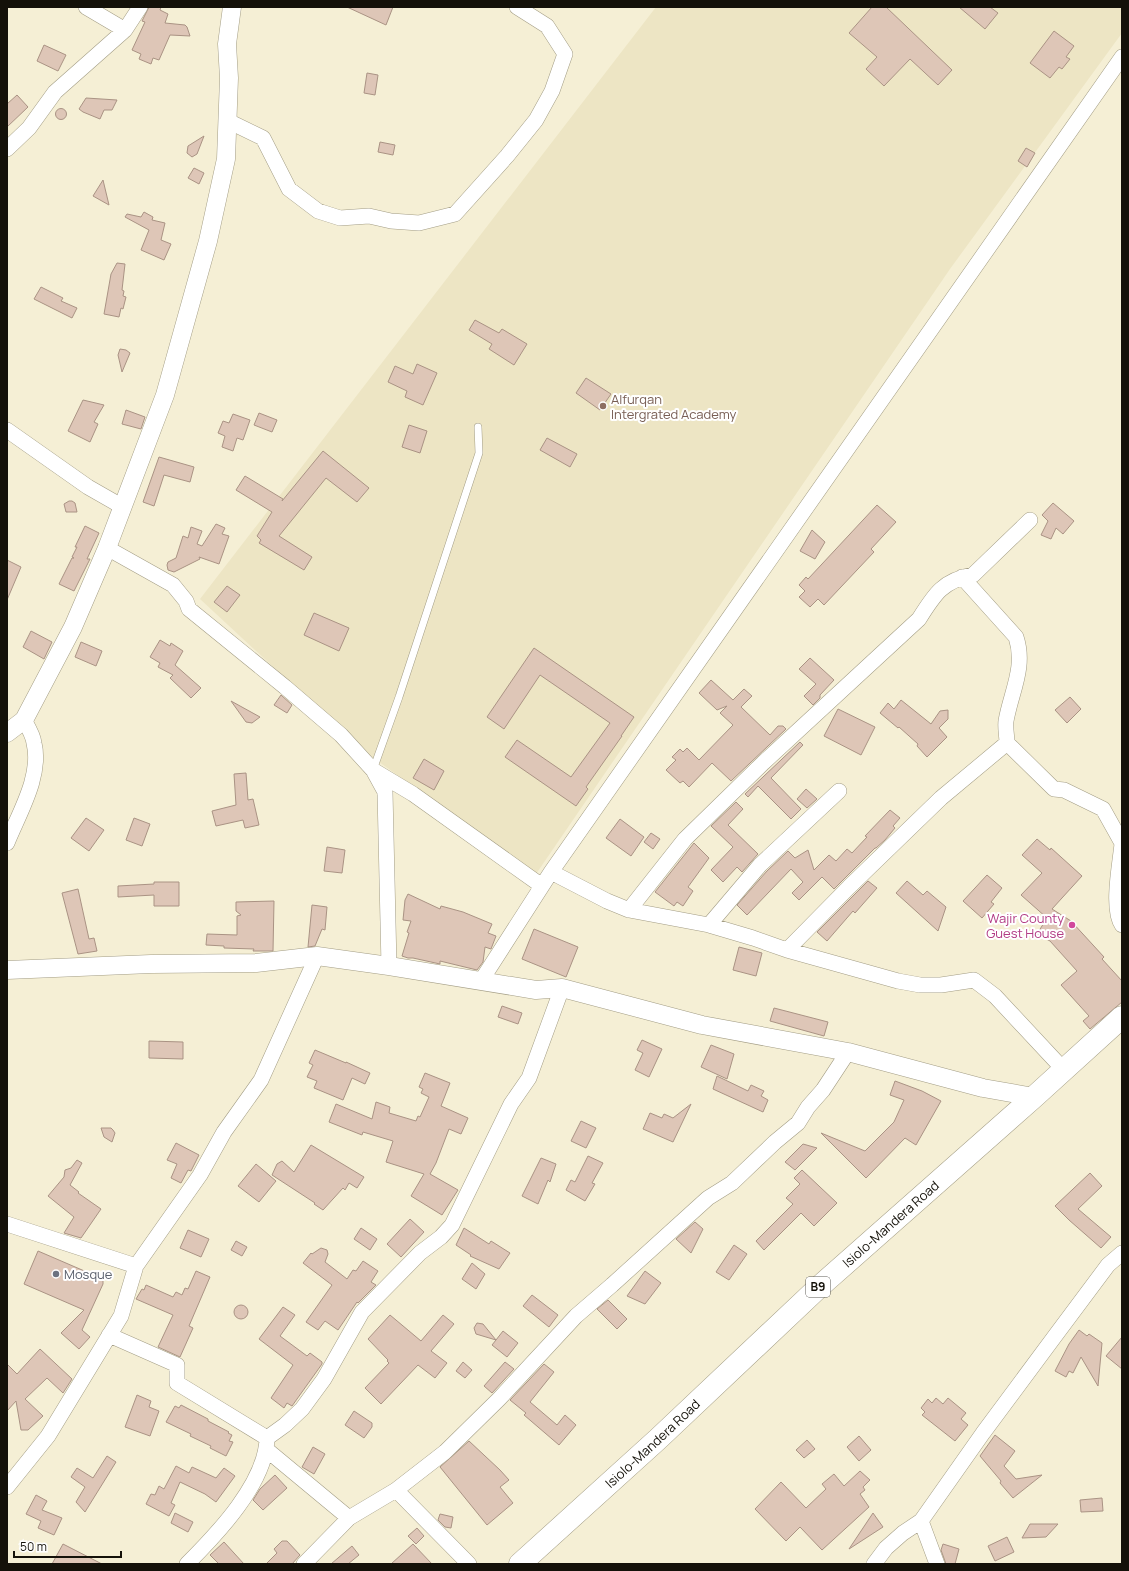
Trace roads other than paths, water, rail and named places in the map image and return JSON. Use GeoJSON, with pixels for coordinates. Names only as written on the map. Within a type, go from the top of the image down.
{"type":"FeatureCollection","features":[{"type":"Feature","properties":{"kind":"highway","name":"Isiolo-Mandera Road"},"geometry":{"type":"LineString","coordinates":[[520,1564],[663,1434],[818,1286],[1034,1097],[1122,1017]]}},
{"type":"Feature","properties":{"kind":"street"},"geometry":{"type":"LineString","coordinates":[[86,7],[125,30]]}},
{"type":"Feature","properties":{"kind":"street"},"geometry":{"type":"LineString","coordinates":[[7,149],[29,128],[55,92],[125,30],[140,7]]}},
{"type":"Feature","properties":{"kind":"street"},"geometry":{"type":"LineString","coordinates":[[7,733],[24,720],[73,626],[107,548],[165,395],[208,242],[226,159],[229,78],[227,44],[232,7]]}},
{"type":"Feature","properties":{"kind":"street"},"geometry":{"type":"LineString","coordinates":[[228,121],[262,138],[289,189],[318,211],[340,218],[369,216],[391,221],[420,223],[455,214],[507,156],[536,120],[552,91],[565,54],[547,26],[517,7]]}},
{"type":"Feature","properties":{"kind":"street"},"geometry":{"type":"LineString","coordinates":[[481,981],[551,872],[1122,57]]}},
{"type":"Feature","properties":{"kind":"street"},"geometry":{"type":"LineString","coordinates":[[7,430],[88,487],[122,507]]}},
{"type":"Feature","properties":{"kind":"street"},"geometry":{"type":"LineString","coordinates":[[629,910],[685,839],[762,763],[919,619],[936,593],[945,585],[962,577],[973,575],[1030,520]]}},
{"type":"Feature","properties":{"kind":"street"},"geometry":{"type":"LineString","coordinates":[[107,548],[173,585],[186,601],[189,609],[285,687],[341,735],[373,770],[385,792],[389,966]]}},
{"type":"Feature","properties":{"kind":"street"},"geometry":{"type":"LineString","coordinates":[[962,577],[1016,637],[1020,647],[1020,661],[1006,723],[1007,743],[1054,789],[1064,790],[1103,809],[1122,843],[1117,888],[1118,920],[1122,925]]}},
{"type":"Feature","properties":{"kind":"street"},"geometry":{"type":"LineString","coordinates":[[7,843],[32,783],[35,771],[34,742],[24,720]]}},
{"type":"Feature","properties":{"kind":"street"},"geometry":{"type":"LineString","coordinates":[[787,950],[849,886],[941,798],[1007,743]]}},
{"type":"Feature","properties":{"kind":"street"},"geometry":{"type":"LineString","coordinates":[[373,770],[413,794],[542,886]]}},
{"type":"Feature","properties":{"kind":"street"},"geometry":{"type":"LineString","coordinates":[[709,925],[760,865],[839,791]]}},
{"type":"Feature","properties":{"kind":"street"},"geometry":{"type":"LineString","coordinates":[[551,872],[607,901],[629,910],[709,925],[787,950],[920,985],[941,985],[974,980],[995,996],[1064,1070]]}},
{"type":"Feature","properties":{"kind":"street"},"geometry":{"type":"LineString","coordinates":[[7,1487],[48,1436],[121,1316],[136,1266],[200,1175],[224,1132],[261,1080],[317,956]]}},
{"type":"Feature","properties":{"kind":"street"},"geometry":{"type":"LineString","coordinates":[[7,970],[150,964],[256,963],[317,956],[536,990],[562,988],[702,1024],[848,1052],[983,1088],[1034,1097]]}},
{"type":"Feature","properties":{"kind":"street"},"geometry":{"type":"LineString","coordinates":[[187,1564],[236,1510],[254,1481],[267,1444],[302,1410],[324,1379],[362,1312],[420,1253],[441,1237],[452,1225],[511,1104],[529,1078],[562,988]]}},
{"type":"Feature","properties":{"kind":"street"},"geometry":{"type":"LineString","coordinates":[[304,1564],[349,1518],[396,1490],[450,1446],[499,1399],[576,1316],[618,1281],[708,1198],[732,1183],[775,1142],[798,1123],[848,1052]]}},
{"type":"Feature","properties":{"kind":"street"},"geometry":{"type":"LineString","coordinates":[[7,1224],[136,1266]]}},
{"type":"Feature","properties":{"kind":"street"},"geometry":{"type":"LineString","coordinates":[[874,1564],[886,1548],[921,1521],[983,1433],[1108,1265],[1122,1253]]}},
{"type":"Feature","properties":{"kind":"street"},"geometry":{"type":"LineString","coordinates":[[109,1335],[177,1365],[177,1383],[267,1444],[349,1518]]}},
{"type":"Feature","properties":{"kind":"street"},"geometry":{"type":"LineString","coordinates":[[396,1490],[469,1564]]}},
{"type":"Feature","properties":{"kind":"street"},"geometry":{"type":"LineString","coordinates":[[921,1521],[937,1564]]}},
{"type":"Feature","properties":{"kind":"lane"},"geometry":{"type":"LineString","coordinates":[[373,770],[479,454],[478,427]]}},
{"type":"Feature","properties":{"kind":"place","name":"Alfurqan Intergrated Academy"},"geometry":{"type":"Point","coordinates":[603,406]}},
{"type":"Feature","properties":{"kind":"place","name":"Wajir County Guest House"},"geometry":{"type":"Point","coordinates":[1072,925]}},
{"type":"Feature","properties":{"kind":"place","name":"Mosque"},"geometry":{"type":"Point","coordinates":[56,1274]}}]}
